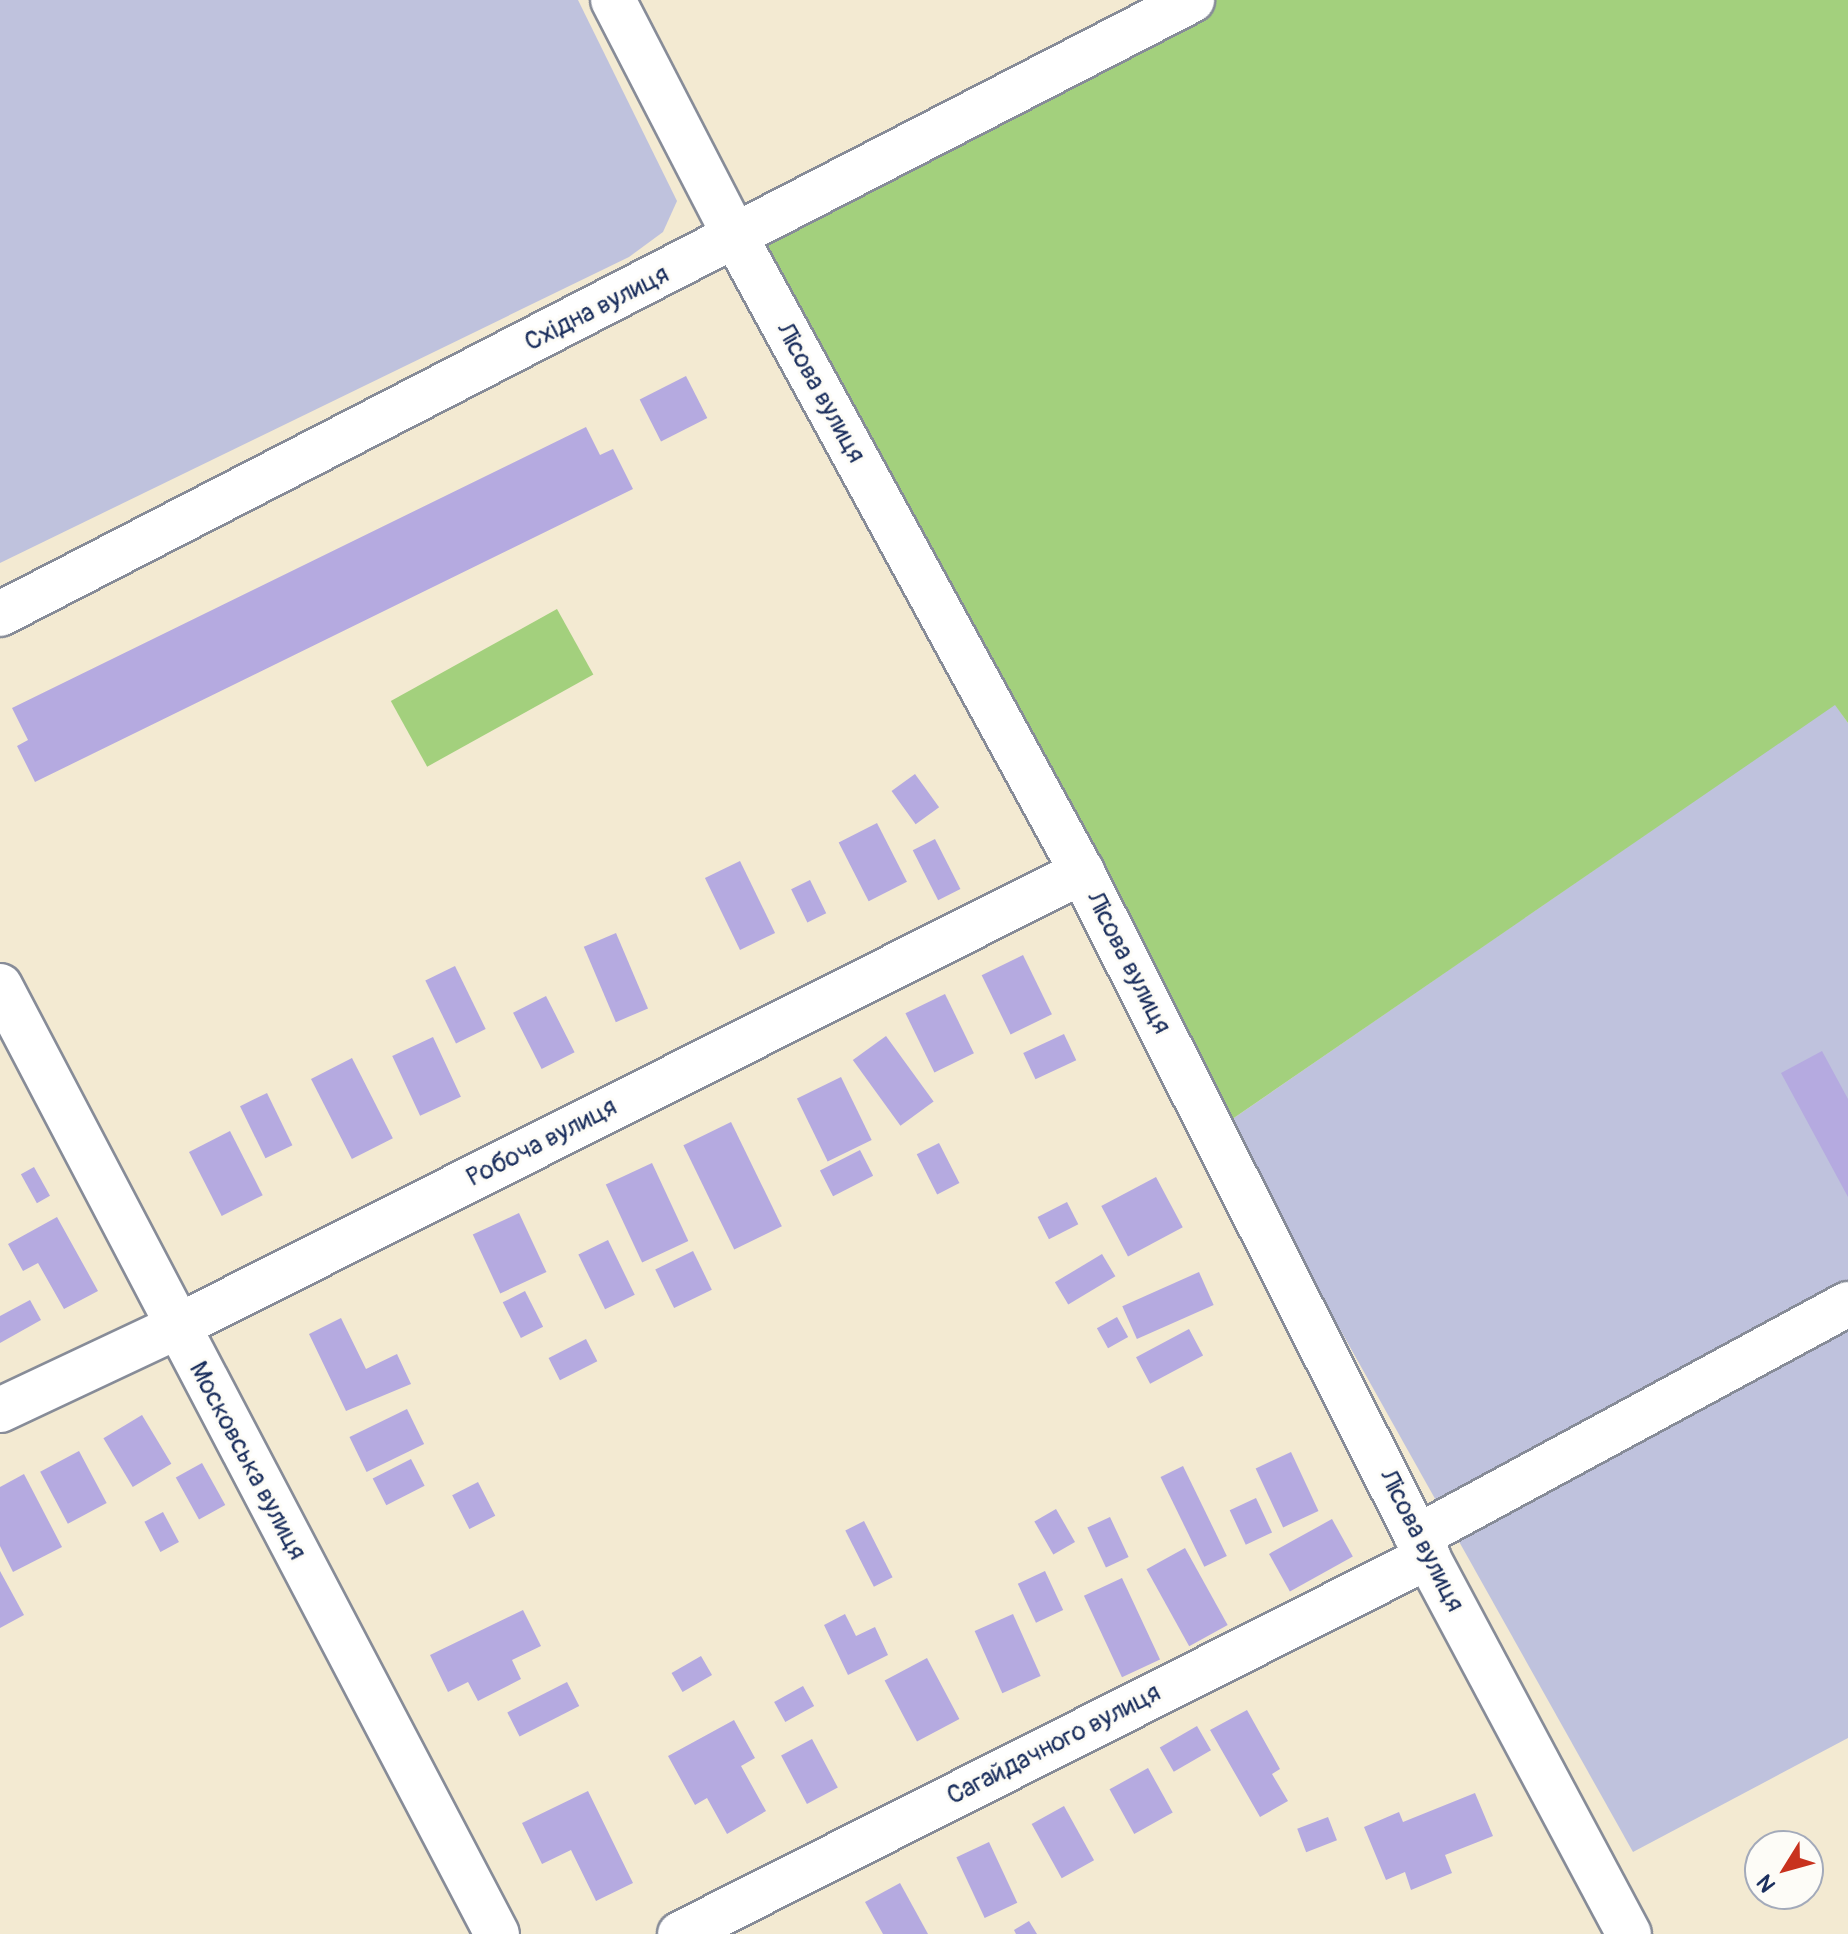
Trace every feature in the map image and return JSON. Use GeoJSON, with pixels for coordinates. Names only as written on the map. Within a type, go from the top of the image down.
{"type":"FeatureCollection","features":[{"type":"Feature","properties":{"kind":"street","name":"Лісова вулиця"},"geometry":{"type":"LineString","coordinates":[[613,0],[736,238],[1082,872],[1422,1547],[1629,1934]]}},
{"type":"Feature","properties":{"kind":"street","name":"Східна вулиця"},"geometry":{"type":"LineString","coordinates":[[0,614],[736,238],[1192,0]]}},
{"type":"Feature","properties":{"kind":"street","name":"Робоча вулиця"},"geometry":{"type":"LineString","coordinates":[[0,1410],[176,1327],[1082,872]]}},
{"type":"Feature","properties":{"kind":"street","name":"Московська вулиця"},"geometry":{"type":"LineString","coordinates":[[0,986],[176,1327],[497,1934]]}},
{"type":"Feature","properties":{"kind":"street","name":"Сагайдачного вулиця"},"geometry":{"type":"LineString","coordinates":[[680,1934],[1422,1547],[1848,1304]]}},
{"type":"Feature","properties":{"kind":"shaded area"},"geometry":{"type":"Polygon","coordinates":[[[0,0],[578,0],[677,201],[663,232],[629,257],[0,563],[0,0]]]}},
{"type":"Feature","properties":{"kind":"shaded area"},"geometry":{"type":"Polygon","coordinates":[[[1835,704],[1848,723],[1848,1738],[1633,1852],[1225,1124],[1835,704]]]}},
{"type":"Feature","properties":{"kind":"green space"},"geometry":{"type":"Polygon","coordinates":[[[1207,0],[1848,0],[1848,723],[1835,705],[1225,1124],[759,241],[1207,0]]]}},
{"type":"Feature","properties":{"kind":"green space"},"geometry":{"type":"Polygon","coordinates":[[[557,609],[593,675],[427,767],[391,701],[557,609]]]}},
{"type":"Feature","properties":{"kind":"building"},"geometry":{"type":"Polygon","coordinates":[[[686,376],[707,418],[661,441],[640,400],[686,376]]]}},
{"type":"Feature","properties":{"kind":"building"},"geometry":{"type":"Polygon","coordinates":[[[586,427],[600,455],[613,449],[633,489],[35,782],[17,746],[28,740],[12,708],[586,427]]]}},
{"type":"Feature","properties":{"kind":"building"},"geometry":{"type":"Polygon","coordinates":[[[915,774],[939,807],[916,824],[892,791],[915,774]]]}},
{"type":"Feature","properties":{"kind":"building"},"geometry":{"type":"Polygon","coordinates":[[[877,823],[907,882],[869,901],[839,843],[877,823]]]}},
{"type":"Feature","properties":{"kind":"building"},"geometry":{"type":"Polygon","coordinates":[[[935,839],[960,889],[938,900],[913,850],[935,839]]]}},
{"type":"Feature","properties":{"kind":"building"},"geometry":{"type":"Polygon","coordinates":[[[740,861],[775,933],[740,950],[705,878],[740,861]]]}},
{"type":"Feature","properties":{"kind":"building"},"geometry":{"type":"Polygon","coordinates":[[[810,880],[826,913],[807,922],[791,889],[810,880]]]}},
{"type":"Feature","properties":{"kind":"building"},"geometry":{"type":"Polygon","coordinates":[[[616,933],[648,1008],[616,1022],[584,947],[616,933]]]}},
{"type":"Feature","properties":{"kind":"building"},"geometry":{"type":"Polygon","coordinates":[[[1023,955],[1052,1014],[1011,1034],[982,975],[1023,955]]]}},
{"type":"Feature","properties":{"kind":"building"},"geometry":{"type":"Polygon","coordinates":[[[455,966],[486,1029],[456,1043],[425,980],[455,966]]]}},
{"type":"Feature","properties":{"kind":"building"},"geometry":{"type":"Polygon","coordinates":[[[945,994],[974,1053],[934,1073],[905,1013],[945,994]]]}},
{"type":"Feature","properties":{"kind":"building"},"geometry":{"type":"Polygon","coordinates":[[[546,996],[575,1052],[542,1069],[513,1013],[546,996]]]}},
{"type":"Feature","properties":{"kind":"building"},"geometry":{"type":"Polygon","coordinates":[[[1064,1034],[1076,1060],[1035,1079],[1023,1053],[1064,1034]]]}},
{"type":"Feature","properties":{"kind":"building"},"geometry":{"type":"Polygon","coordinates":[[[886,1036],[934,1102],[900,1126],[853,1060],[886,1036]]]}},
{"type":"Feature","properties":{"kind":"building"},"geometry":{"type":"Polygon","coordinates":[[[433,1037],[461,1097],[420,1116],[392,1056],[433,1037]]]}},
{"type":"Feature","properties":{"kind":"building"},"geometry":{"type":"Polygon","coordinates":[[[1822,1051],[1848,1099],[1848,1197],[1781,1073],[1822,1051]]]}},
{"type":"Feature","properties":{"kind":"building"},"geometry":{"type":"Polygon","coordinates":[[[352,1058],[393,1138],[352,1159],[311,1079],[352,1058]]]}},
{"type":"Feature","properties":{"kind":"building"},"geometry":{"type":"Polygon","coordinates":[[[841,1077],[872,1140],[828,1161],[797,1098],[841,1077]]]}},
{"type":"Feature","properties":{"kind":"building"},"geometry":{"type":"Polygon","coordinates":[[[267,1093],[292,1145],[265,1158],[240,1106],[267,1093]]]}},
{"type":"Feature","properties":{"kind":"building"},"geometry":{"type":"Polygon","coordinates":[[[731,1122],[782,1226],[734,1249],[683,1145],[731,1122]]]}},
{"type":"Feature","properties":{"kind":"building"},"geometry":{"type":"Polygon","coordinates":[[[230,1131],[263,1195],[222,1216],[189,1152],[230,1131]]]}},
{"type":"Feature","properties":{"kind":"building"},"geometry":{"type":"Polygon","coordinates":[[[939,1143],[959,1183],[937,1194],[917,1154],[939,1143]]]}},
{"type":"Feature","properties":{"kind":"building"},"geometry":{"type":"Polygon","coordinates":[[[860,1150],[873,1176],[833,1196],[820,1170],[860,1150]]]}},
{"type":"Feature","properties":{"kind":"building"},"geometry":{"type":"Polygon","coordinates":[[[652,1163],[688,1241],[642,1262],[606,1185],[652,1163]]]}},
{"type":"Feature","properties":{"kind":"building"},"geometry":{"type":"Polygon","coordinates":[[[34,1167],[50,1196],[37,1203],[21,1174],[34,1167]]]}},
{"type":"Feature","properties":{"kind":"building"},"geometry":{"type":"Polygon","coordinates":[[[1156,1177],[1183,1227],[1128,1256],[1101,1206],[1156,1177]]]}},
{"type":"Feature","properties":{"kind":"building"},"geometry":{"type":"Polygon","coordinates":[[[1067,1202],[1078,1224],[1049,1239],[1038,1217],[1067,1202]]]}},
{"type":"Feature","properties":{"kind":"building"},"geometry":{"type":"Polygon","coordinates":[[[519,1213],[546,1272],[500,1293],[473,1235],[519,1213]]]}},
{"type":"Feature","properties":{"kind":"building"},"geometry":{"type":"Polygon","coordinates":[[[57,1217],[98,1291],[64,1309],[38,1263],[23,1271],[8,1244],[57,1217]]]}},
{"type":"Feature","properties":{"kind":"building"},"geometry":{"type":"Polygon","coordinates":[[[608,1240],[635,1295],[605,1309],[578,1254],[608,1240]]]}},
{"type":"Feature","properties":{"kind":"building"},"geometry":{"type":"Polygon","coordinates":[[[693,1251],[712,1290],[674,1308],[655,1269],[693,1251]]]}},
{"type":"Feature","properties":{"kind":"building"},"geometry":{"type":"Polygon","coordinates":[[[1102,1254],[1115,1276],[1068,1305],[1055,1282],[1102,1254]]]}},
{"type":"Feature","properties":{"kind":"building"},"geometry":{"type":"Polygon","coordinates":[[[1199,1272],[1214,1305],[1137,1339],[1122,1306],[1199,1272]]]}},
{"type":"Feature","properties":{"kind":"building"},"geometry":{"type":"Polygon","coordinates":[[[525,1291],[543,1327],[521,1338],[503,1302],[525,1291]]]}},
{"type":"Feature","properties":{"kind":"building"},"geometry":{"type":"Polygon","coordinates":[[[30,1300],[41,1320],[0,1343],[0,1316],[30,1300]]]}},
{"type":"Feature","properties":{"kind":"building"},"geometry":{"type":"Polygon","coordinates":[[[1117,1317],[1128,1337],[1108,1348],[1097,1328],[1117,1317]]]}},
{"type":"Feature","properties":{"kind":"building"},"geometry":{"type":"Polygon","coordinates":[[[341,1318],[366,1369],[397,1354],[411,1384],[346,1411],[309,1334],[341,1318]]]}},
{"type":"Feature","properties":{"kind":"building"},"geometry":{"type":"Polygon","coordinates":[[[1189,1329],[1203,1355],[1150,1384],[1136,1357],[1189,1329]]]}},
{"type":"Feature","properties":{"kind":"building"},"geometry":{"type":"Polygon","coordinates":[[[586,1339],[597,1361],[560,1380],[549,1358],[586,1339]]]}},
{"type":"Feature","properties":{"kind":"building"},"geometry":{"type":"Polygon","coordinates":[[[407,1409],[424,1444],[367,1472],[349,1437],[407,1409]]]}},
{"type":"Feature","properties":{"kind":"building"},"geometry":{"type":"Polygon","coordinates":[[[142,1415],[171,1464],[133,1487],[103,1438],[142,1415]]]}},
{"type":"Feature","properties":{"kind":"building"},"geometry":{"type":"Polygon","coordinates":[[[79,1451],[107,1503],[68,1524],[40,1472],[79,1451]]]}},
{"type":"Feature","properties":{"kind":"building"},"geometry":{"type":"Polygon","coordinates":[[[1291,1452],[1318,1511],[1283,1527],[1256,1468],[1291,1452]]]}},
{"type":"Feature","properties":{"kind":"building"},"geometry":{"type":"Polygon","coordinates":[[[411,1459],[425,1486],[386,1505],[373,1479],[411,1459]]]}},
{"type":"Feature","properties":{"kind":"building"},"geometry":{"type":"Polygon","coordinates":[[[202,1463],[225,1505],[199,1520],[176,1478],[202,1463]]]}},
{"type":"Feature","properties":{"kind":"building"},"geometry":{"type":"Polygon","coordinates":[[[1183,1466],[1227,1556],[1204,1567],[1161,1477],[1183,1466]]]}},
{"type":"Feature","properties":{"kind":"building"},"geometry":{"type":"Polygon","coordinates":[[[24,1474],[62,1547],[13,1572],[0,1546],[0,1487],[24,1474]]]}},
{"type":"Feature","properties":{"kind":"building"},"geometry":{"type":"Polygon","coordinates":[[[478,1482],[495,1516],[469,1529],[452,1495],[478,1482]]]}},
{"type":"Feature","properties":{"kind":"building"},"geometry":{"type":"Polygon","coordinates":[[[1256,1498],[1272,1532],[1246,1545],[1230,1510],[1256,1498]]]}},
{"type":"Feature","properties":{"kind":"building"},"geometry":{"type":"Polygon","coordinates":[[[1056,1509],[1075,1542],[1053,1554],[1034,1522],[1056,1509]]]}},
{"type":"Feature","properties":{"kind":"building"},"geometry":{"type":"Polygon","coordinates":[[[163,1512],[179,1542],[160,1552],[144,1522],[163,1512]]]}},
{"type":"Feature","properties":{"kind":"building"},"geometry":{"type":"Polygon","coordinates":[[[1110,1517],[1129,1557],[1106,1567],[1087,1528],[1110,1517]]]}},
{"type":"Feature","properties":{"kind":"building"},"geometry":{"type":"Polygon","coordinates":[[[1332,1519],[1353,1557],[1290,1592],[1269,1554],[1332,1519]]]}},
{"type":"Feature","properties":{"kind":"building"},"geometry":{"type":"Polygon","coordinates":[[[864,1521],[893,1577],[874,1587],[845,1531],[864,1521]]]}},
{"type":"Feature","properties":{"kind":"building"},"geometry":{"type":"Polygon","coordinates":[[[1185,1548],[1228,1625],[1189,1646],[1147,1569],[1185,1548]]]}},
{"type":"Feature","properties":{"kind":"building"},"geometry":{"type":"Polygon","coordinates":[[[0,1571],[24,1615],[0,1628],[0,1571]]]}},
{"type":"Feature","properties":{"kind":"building"},"geometry":{"type":"Polygon","coordinates":[[[1045,1571],[1063,1610],[1036,1623],[1018,1584],[1045,1571]]]}},
{"type":"Feature","properties":{"kind":"building"},"geometry":{"type":"Polygon","coordinates":[[[1122,1578],[1160,1660],[1122,1677],[1084,1596],[1122,1578]]]}},
{"type":"Feature","properties":{"kind":"building"},"geometry":{"type":"Polygon","coordinates":[[[523,1610],[541,1646],[512,1660],[521,1679],[478,1701],[468,1682],[448,1692],[430,1655],[523,1610]]]}},
{"type":"Feature","properties":{"kind":"building"},"geometry":{"type":"Polygon","coordinates":[[[845,1614],[856,1636],[875,1627],[888,1655],[848,1675],[824,1625],[845,1614]]]}},
{"type":"Feature","properties":{"kind":"building"},"geometry":{"type":"Polygon","coordinates":[[[1013,1614],[1041,1676],[1002,1693],[975,1631],[1013,1614]]]}},
{"type":"Feature","properties":{"kind":"building"},"geometry":{"type":"Polygon","coordinates":[[[701,1656],[712,1675],[683,1692],[672,1673],[701,1656]]]}},
{"type":"Feature","properties":{"kind":"building"},"geometry":{"type":"Polygon","coordinates":[[[927,1658],[959,1719],[917,1741],[885,1681],[927,1658]]]}},
{"type":"Feature","properties":{"kind":"building"},"geometry":{"type":"Polygon","coordinates":[[[567,1682],[579,1706],[520,1736],[507,1712],[567,1682]]]}},
{"type":"Feature","properties":{"kind":"building"},"geometry":{"type":"Polygon","coordinates":[[[803,1686],[814,1706],[785,1722],[774,1702],[803,1686]]]}},
{"type":"Feature","properties":{"kind":"building"},"geometry":{"type":"Polygon","coordinates":[[[1247,1710],[1280,1769],[1272,1774],[1288,1801],[1260,1817],[1210,1730],[1247,1710]]]}},
{"type":"Feature","properties":{"kind":"building"},"geometry":{"type":"Polygon","coordinates":[[[734,1720],[755,1758],[741,1766],[766,1811],[727,1834],[707,1798],[695,1805],[668,1756],[734,1720]]]}},
{"type":"Feature","properties":{"kind":"building"},"geometry":{"type":"Polygon","coordinates":[[[1197,1726],[1211,1750],[1174,1772],[1160,1748],[1197,1726]]]}},
{"type":"Feature","properties":{"kind":"building"},"geometry":{"type":"Polygon","coordinates":[[[812,1739],[838,1788],[807,1804],[781,1755],[812,1739]]]}},
{"type":"Feature","properties":{"kind":"building"},"geometry":{"type":"Polygon","coordinates":[[[1148,1768],[1173,1813],[1134,1834],[1110,1789],[1148,1768]]]}},
{"type":"Feature","properties":{"kind":"building"},"geometry":{"type":"Polygon","coordinates":[[[588,1791],[633,1883],[596,1901],[571,1850],[542,1864],[522,1823],[588,1791]]]}},
{"type":"Feature","properties":{"kind":"building"},"geometry":{"type":"Polygon","coordinates":[[[1475,1793],[1493,1836],[1445,1855],[1452,1873],[1411,1890],[1405,1872],[1386,1880],[1364,1827],[1399,1812],[1403,1822],[1475,1793]]]}},
{"type":"Feature","properties":{"kind":"building"},"geometry":{"type":"Polygon","coordinates":[[[1064,1806],[1094,1860],[1062,1878],[1032,1824],[1064,1806]]]}},
{"type":"Feature","properties":{"kind":"building"},"geometry":{"type":"Polygon","coordinates":[[[1328,1817],[1337,1840],[1306,1852],[1297,1829],[1328,1817]]]}},
{"type":"Feature","properties":{"kind":"building"},"geometry":{"type":"Polygon","coordinates":[[[989,1842],[1017,1903],[985,1918],[956,1857],[989,1842]]]}},
{"type":"Feature","properties":{"kind":"building"},"geometry":{"type":"Polygon","coordinates":[[[900,1883],[928,1934],[883,1934],[865,1902],[900,1883]]]}},
{"type":"Feature","properties":{"kind":"building"},"geometry":{"type":"Polygon","coordinates":[[[1029,1921],[1037,1934],[1016,1934],[1014,1930],[1029,1921]]]}}]}
